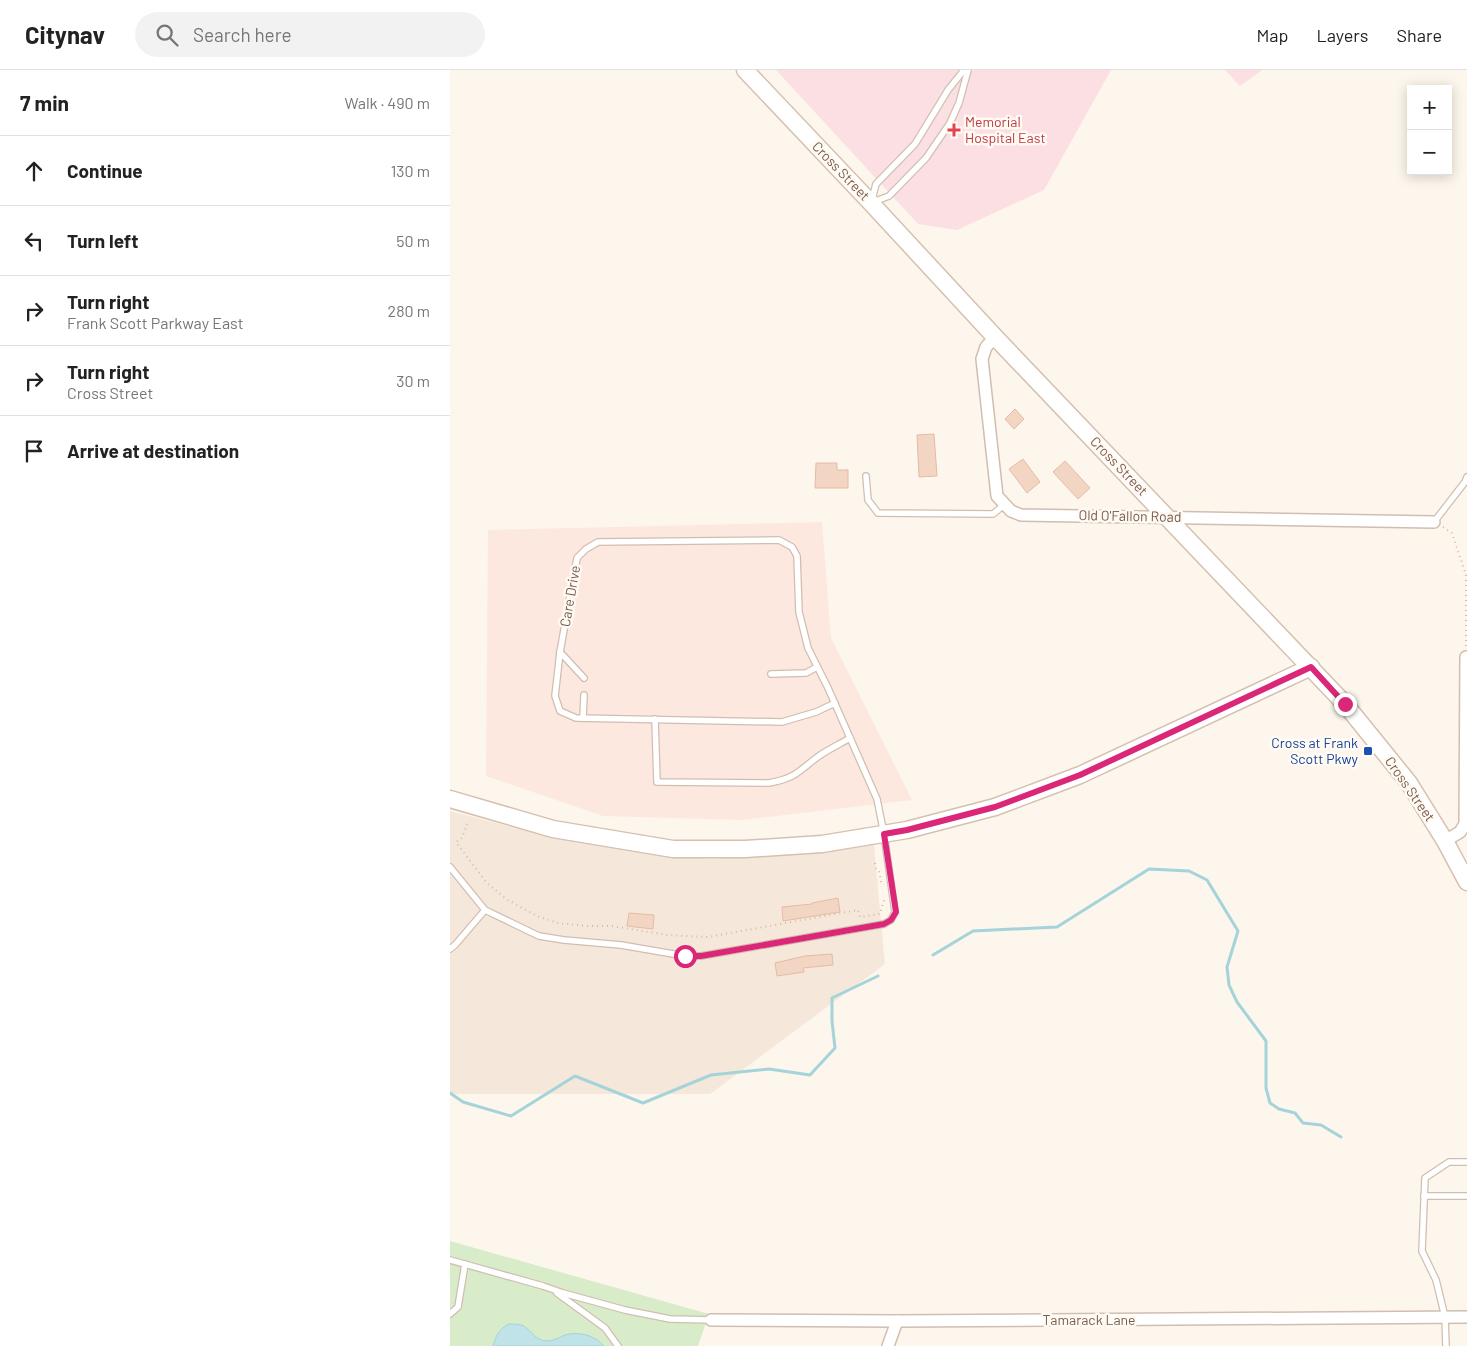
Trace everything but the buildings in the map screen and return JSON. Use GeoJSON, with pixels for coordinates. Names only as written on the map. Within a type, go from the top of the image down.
{"type":"FeatureCollection","features":[{"type":"Feature","properties":{"kind":"main road","name":"Cross Street"},"geometry":{"type":"LineString","coordinates":[[745,70],[995,338],[1345,704],[1408,783],[1445,841],[1467,882]]}},
{"type":"Feature","properties":{"kind":"main road"},"geometry":{"type":"LineString","coordinates":[[450,798],[553,830],[673,848],[745,849],[822,844],[907,830],[995,807],[1080,775],[1311,667]]}},
{"type":"Feature","properties":{"kind":"street"},"geometry":{"type":"LineString","coordinates":[[995,338],[986,347],[982,360],[997,496],[1004,506]]}},
{"type":"Feature","properties":{"kind":"street","name":"Old O'Fallon Road"},"geometry":{"type":"LineString","coordinates":[[1004,506],[1010,511],[1020,514],[1434,522]]}},
{"type":"Feature","properties":{"kind":"street"},"geometry":{"type":"LineString","coordinates":[[1445,841],[1460,832],[1465,824],[1466,657]]}},
{"type":"Feature","properties":{"kind":"street","name":"Tamarack Lane"},"geometry":{"type":"LineString","coordinates":[[711,1320],[897,1321],[1467,1317]]}},
{"type":"Feature","properties":{"kind":"street"},"geometry":{"type":"LineString","coordinates":[[888,1346],[897,1321]]}},
{"type":"Feature","properties":{"kind":"lane"},"geometry":{"type":"LineString","coordinates":[[871,203],[876,184],[915,144],[948,90],[964,70]]}},
{"type":"Feature","properties":{"kind":"lane"},"geometry":{"type":"LineString","coordinates":[[871,203],[889,196],[926,158],[953,116],[961,99],[968,70]]}},
{"type":"Feature","properties":{"kind":"lane"},"geometry":{"type":"LineString","coordinates":[[866,476],[868,500],[878,513],[993,514],[1004,506]]}},
{"type":"Feature","properties":{"kind":"lane"},"geometry":{"type":"LineString","coordinates":[[1434,522],[1467,477]]}},
{"type":"Feature","properties":{"kind":"lane","name":"Care Drive"},"geometry":{"type":"LineString","coordinates":[[484,910],[539,936],[621,945],[685,956],[701,956],[884,924],[891,920],[896,912],[877,799],[835,703],[808,648],[798,612],[797,556],[792,547],[779,540],[598,542],[577,558],[560,652],[556,696],[560,711],[576,718],[782,722],[816,712],[835,703]]}},
{"type":"Feature","properties":{"kind":"lane"},"geometry":{"type":"LineString","coordinates":[[560,652],[584,678]]}},
{"type":"Feature","properties":{"kind":"lane"},"geometry":{"type":"LineString","coordinates":[[771,674],[806,673],[817,667]]}},
{"type":"Feature","properties":{"kind":"lane"},"geometry":{"type":"LineString","coordinates":[[583,718],[584,695]]}},
{"type":"Feature","properties":{"kind":"lane"},"geometry":{"type":"LineString","coordinates":[[655,719],[657,782],[769,783],[785,780],[799,772],[819,756],[850,738]]}},
{"type":"Feature","properties":{"kind":"lane"},"geometry":{"type":"LineString","coordinates":[[450,867],[484,910],[450,949]]}},
{"type":"Feature","properties":{"kind":"lane"},"geometry":{"type":"LineString","coordinates":[[1446,1346],[1445,1317],[1436,1280],[1422,1251],[1425,1178],[1449,1162],[1467,1162]]}},
{"type":"Feature","properties":{"kind":"lane"},"geometry":{"type":"LineString","coordinates":[[1424,1196],[1467,1196]]}},
{"type":"Feature","properties":{"kind":"lane"},"geometry":{"type":"LineString","coordinates":[[450,1260],[641,1313],[670,1318],[711,1320]]}},
{"type":"Feature","properties":{"kind":"lane"},"geometry":{"type":"LineString","coordinates":[[450,1314],[458,1308],[464,1264]]}},
{"type":"Feature","properties":{"kind":"lane"},"geometry":{"type":"LineString","coordinates":[[551,1289],[605,1328],[618,1346]]}},
{"type":"Feature","properties":{"kind":"path"},"geometry":{"type":"LineString","coordinates":[[1434,522],[1452,533],[1466,575],[1466,657]]}},
{"type":"Feature","properties":{"kind":"path"},"geometry":{"type":"LineString","coordinates":[[467,824],[462,838],[456,842],[486,882],[506,899],[537,916],[558,923],[611,926],[668,935],[708,937],[858,910],[860,917],[880,914],[884,900]]}},
{"type":"Feature","properties":{"kind":"path"},"geometry":{"type":"LineString","coordinates":[[875,863],[876,869],[879,871],[883,890]]}},
{"type":"Feature","properties":{"kind":"shaded area","name":"Memorial Hospital East"},"geometry":{"type":"Polygon","coordinates":[[[776,70],[1111,70],[1044,190],[957,230],[918,224],[776,70]]]}},
{"type":"Feature","properties":{"kind":"shaded area"},"geometry":{"type":"Polygon","coordinates":[[[1225,70],[1262,70],[1240,86],[1225,70]]]}},
{"type":"Feature","properties":{"kind":"shaded area"},"geometry":{"type":"Polygon","coordinates":[[[822,522],[831,638],[912,800],[742,820],[603,816],[486,776],[488,530],[822,522]]]}},
{"type":"Feature","properties":{"kind":"shaded area"},"geometry":{"type":"Polygon","coordinates":[[[450,811],[543,835],[711,859],[874,845],[885,964],[710,1094],[450,1094],[450,811]]]}},
{"type":"Feature","properties":{"kind":"green space"},"geometry":{"type":"Polygon","coordinates":[[[450,1241],[709,1314],[698,1346],[450,1346],[450,1241]]]}},
{"type":"Feature","properties":{"kind":"water"},"geometry":{"type":"Polygon","coordinates":[[[509,1324],[524,1326],[537,1337],[546,1341],[570,1334],[581,1334],[596,1339],[604,1346],[493,1346],[498,1333],[509,1324]]]}},
{"type":"Feature","properties":{"kind":"waterway"},"geometry":{"type":"LineString","coordinates":[[933,955],[973,931],[1057,927],[1149,869],[1189,871],[1207,880],[1238,931],[1227,967],[1229,985],[1237,1002],[1266,1041],[1266,1088],[1270,1103],[1279,1109],[1295,1113],[1303,1123],[1321,1125],[1341,1137]]}},
{"type":"Feature","properties":{"kind":"waterway"},"geometry":{"type":"LineString","coordinates":[[450,1093],[463,1102],[511,1116],[575,1076],[643,1103],[711,1075],[769,1069],[810,1075],[835,1048],[832,998],[878,976]]}},
{"type":"Feature","properties":{"kind":"place","name":"Memorial Hospital East"},"geometry":{"type":"Point","coordinates":[954,130]}},
{"type":"Feature","properties":{"kind":"place","name":"Cross at Frank Scott Pkwy"},"geometry":{"type":"Point","coordinates":[1368,751]}},
{"type":"Feature","properties":{"kind":"route"},"geometry":{"type":"LineString","coordinates":[[685,956],[701,956],[884,924],[891,920],[896,912],[884,834],[907,830],[995,807],[1080,775],[1311,667],[1345,704]]}}]}
